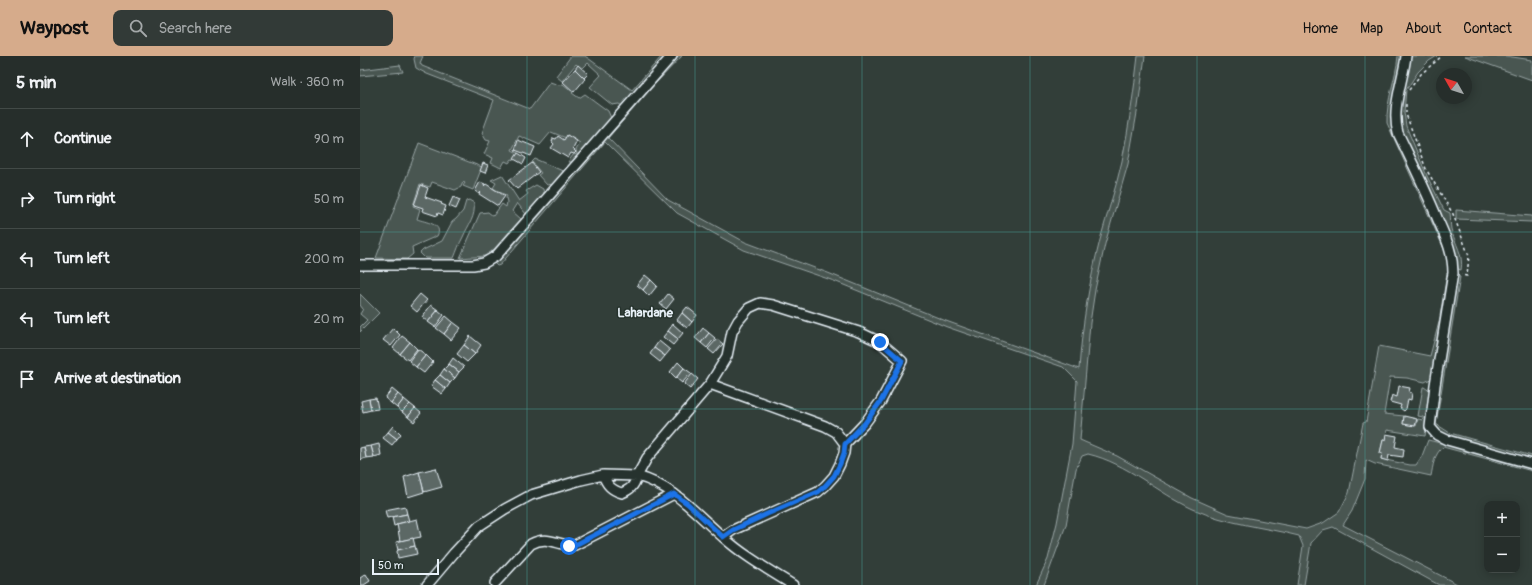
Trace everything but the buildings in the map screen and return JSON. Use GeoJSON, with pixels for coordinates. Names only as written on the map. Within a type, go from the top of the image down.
{"type":"FeatureCollection","features":[{"type":"Feature","properties":{"kind":"street"},"geometry":{"type":"LineString","coordinates":[[360,265],[473,265],[484,263],[496,256],[672,56]]}},
{"type":"Feature","properties":{"kind":"street"},"geometry":{"type":"LineString","coordinates":[[1406,56],[1395,109],[1395,122],[1398,133],[1436,213],[1451,251],[1454,263],[1430,427],[1437,435],[1446,440],[1532,464]]}},
{"type":"Feature","properties":{"kind":"street"},"geometry":{"type":"LineString","coordinates":[[603,475],[613,490],[622,493],[630,489],[635,483],[637,476],[647,458],[710,384],[728,356],[732,332],[738,321],[749,308],[760,303],[773,305],[859,332],[880,342],[902,361],[881,401],[865,423],[845,444],[844,453],[834,476],[818,492],[740,527],[723,537]]}},
{"type":"Feature","properties":{"kind":"street"},"geometry":{"type":"LineString","coordinates":[[710,384],[825,426],[836,432],[845,444]]}},
{"type":"Feature","properties":{"kind":"street"},"geometry":{"type":"LineString","coordinates":[[427,585],[479,526],[505,509],[531,495],[603,475],[637,476],[651,480],[688,504],[723,537],[754,562],[793,585]]}},
{"type":"Feature","properties":{"kind":"street"},"geometry":{"type":"LineString","coordinates":[[494,583],[531,544],[536,541],[549,540],[569,546],[575,545],[674,494]]}},
{"type":"Feature","properties":{"kind":"path"},"geometry":{"type":"LineString","coordinates":[[1408,91],[1421,74],[1442,56]]}},
{"type":"Feature","properties":{"kind":"path"},"geometry":{"type":"LineString","coordinates":[[1406,100],[1406,114],[1426,169],[1453,214],[1469,256],[1467,276],[1458,274]]}},
{"type":"Feature","properties":{"kind":"shaded area"},"geometry":{"type":"Polygon","coordinates":[[[415,56],[423,56],[420,63],[422,66],[530,109],[550,82],[559,85],[563,84],[579,98],[585,94],[608,111],[611,118],[574,162],[568,162],[573,155],[577,154],[576,150],[580,143],[567,135],[566,138],[551,132],[540,145],[519,136],[512,150],[518,153],[515,160],[512,159],[509,163],[505,161],[501,168],[491,163],[493,158],[484,154],[490,141],[486,140],[482,133],[494,100],[427,74],[416,68],[414,59],[415,56]]]}},
{"type":"Feature","properties":{"kind":"shaded area"},"geometry":{"type":"Polygon","coordinates":[[[571,56],[585,56],[632,90],[662,56],[668,56],[622,106],[619,104],[612,105],[590,87],[601,75],[588,63],[582,69],[576,64],[562,81],[556,76],[571,56]]]}},
{"type":"Feature","properties":{"kind":"shaded area"},"geometry":{"type":"Polygon","coordinates":[[[677,56],[682,56],[655,84],[608,138],[668,200],[745,242],[828,273],[946,321],[1079,369],[1084,320],[1092,272],[1122,161],[1138,56],[1145,56],[1128,164],[1105,244],[1095,290],[1090,323],[1080,440],[1117,456],[1192,498],[1228,514],[1306,529],[1323,523],[1339,512],[1349,493],[1363,423],[1366,422],[1379,346],[1430,356],[1439,322],[1447,273],[1450,272],[1434,377],[1425,382],[1407,378],[1390,377],[1384,414],[1404,416],[1403,424],[1416,426],[1418,419],[1423,420],[1423,417],[1418,416],[1424,387],[1431,392],[1425,436],[1387,430],[1380,453],[1382,453],[1381,459],[1416,465],[1422,456],[1428,440],[1532,466],[1532,471],[1443,447],[1438,453],[1433,464],[1431,476],[1375,464],[1366,460],[1365,479],[1352,511],[1343,525],[1459,585],[1439,585],[1333,527],[1323,530],[1311,543],[1304,585],[1297,585],[1303,546],[1299,536],[1232,522],[1193,509],[1116,464],[1088,454],[1082,456],[1076,469],[1066,525],[1044,585],[1036,585],[1048,559],[1057,523],[1072,444],[1077,381],[1063,367],[947,327],[834,281],[744,250],[677,213],[605,142],[500,265],[497,266],[494,263],[604,136],[677,56]]]}},
{"type":"Feature","properties":{"kind":"shaded area"},"geometry":{"type":"Polygon","coordinates":[[[1398,56],[1403,56],[1393,109],[1448,250],[1450,267],[1448,268],[1447,256],[1387,123],[1388,106],[1398,56]]]}},
{"type":"Feature","properties":{"kind":"shaded area"},"geometry":{"type":"Polygon","coordinates":[[[1409,56],[1437,56],[1429,61],[1418,72],[1406,90],[1404,112],[1406,126],[1427,176],[1444,210],[1450,213],[1451,229],[1461,259],[1461,270],[1458,269],[1451,242],[1398,122],[1409,56]]]}},
{"type":"Feature","properties":{"kind":"shaded area"},"geometry":{"type":"Polygon","coordinates":[[[1465,56],[1506,56],[1532,60],[1532,80],[1465,56]]]}},
{"type":"Feature","properties":{"kind":"shaded area"},"geometry":{"type":"Polygon","coordinates":[[[400,65],[403,72],[360,76],[360,70],[400,65]]]}},
{"type":"Feature","properties":{"kind":"shaded area"},"geometry":{"type":"Polygon","coordinates":[[[419,143],[482,167],[473,190],[463,186],[465,183],[463,182],[461,187],[455,190],[432,182],[430,187],[420,184],[413,206],[420,209],[417,219],[436,226],[438,229],[437,236],[412,247],[413,254],[407,259],[376,258],[419,143]]]}},
{"type":"Feature","properties":{"kind":"shaded area"},"geometry":{"type":"Polygon","coordinates":[[[535,159],[565,172],[554,184],[547,185],[538,175],[541,173],[532,162],[535,159]]]}},
{"type":"Feature","properties":{"kind":"shaded area"},"geometry":{"type":"Polygon","coordinates":[[[502,175],[519,201],[528,194],[526,191],[536,185],[543,189],[544,194],[526,214],[517,203],[512,211],[521,219],[486,256],[460,258],[480,213],[488,212],[493,216],[502,204],[506,207],[507,196],[493,188],[496,183],[491,180],[502,175]]]}},
{"type":"Feature","properties":{"kind":"shaded area"},"geometry":{"type":"Polygon","coordinates":[[[469,200],[474,203],[474,213],[454,258],[425,258],[420,253],[442,241],[452,222],[463,211],[466,201],[469,200]]]}},
{"type":"Feature","properties":{"kind":"shaded area"},"geometry":{"type":"Polygon","coordinates":[[[1456,210],[1532,216],[1532,222],[1456,219],[1456,210]]]}},
{"type":"Feature","properties":{"kind":"shaded area"},"geometry":{"type":"Polygon","coordinates":[[[1456,276],[1460,277],[1436,424],[1450,433],[1532,456],[1532,461],[1448,438],[1435,429],[1433,410],[1456,276]]]}},
{"type":"Feature","properties":{"kind":"shaded area"},"geometry":{"type":"Polygon","coordinates":[[[360,294],[379,313],[360,332],[360,327],[367,320],[360,314],[363,309],[360,305],[360,294]]]}},
{"type":"Feature","properties":{"kind":"district","name":"Lahardane"},"geometry":{"type":"Point","coordinates":[645,313]}},
{"type":"Feature","properties":{"kind":"route"},"geometry":{"type":"LineString","coordinates":[[569,546],[575,545],[674,494],[688,504],[723,537],[733,530],[818,492],[834,476],[844,453],[845,444],[865,423],[881,401],[902,361],[880,342]]}}]}
